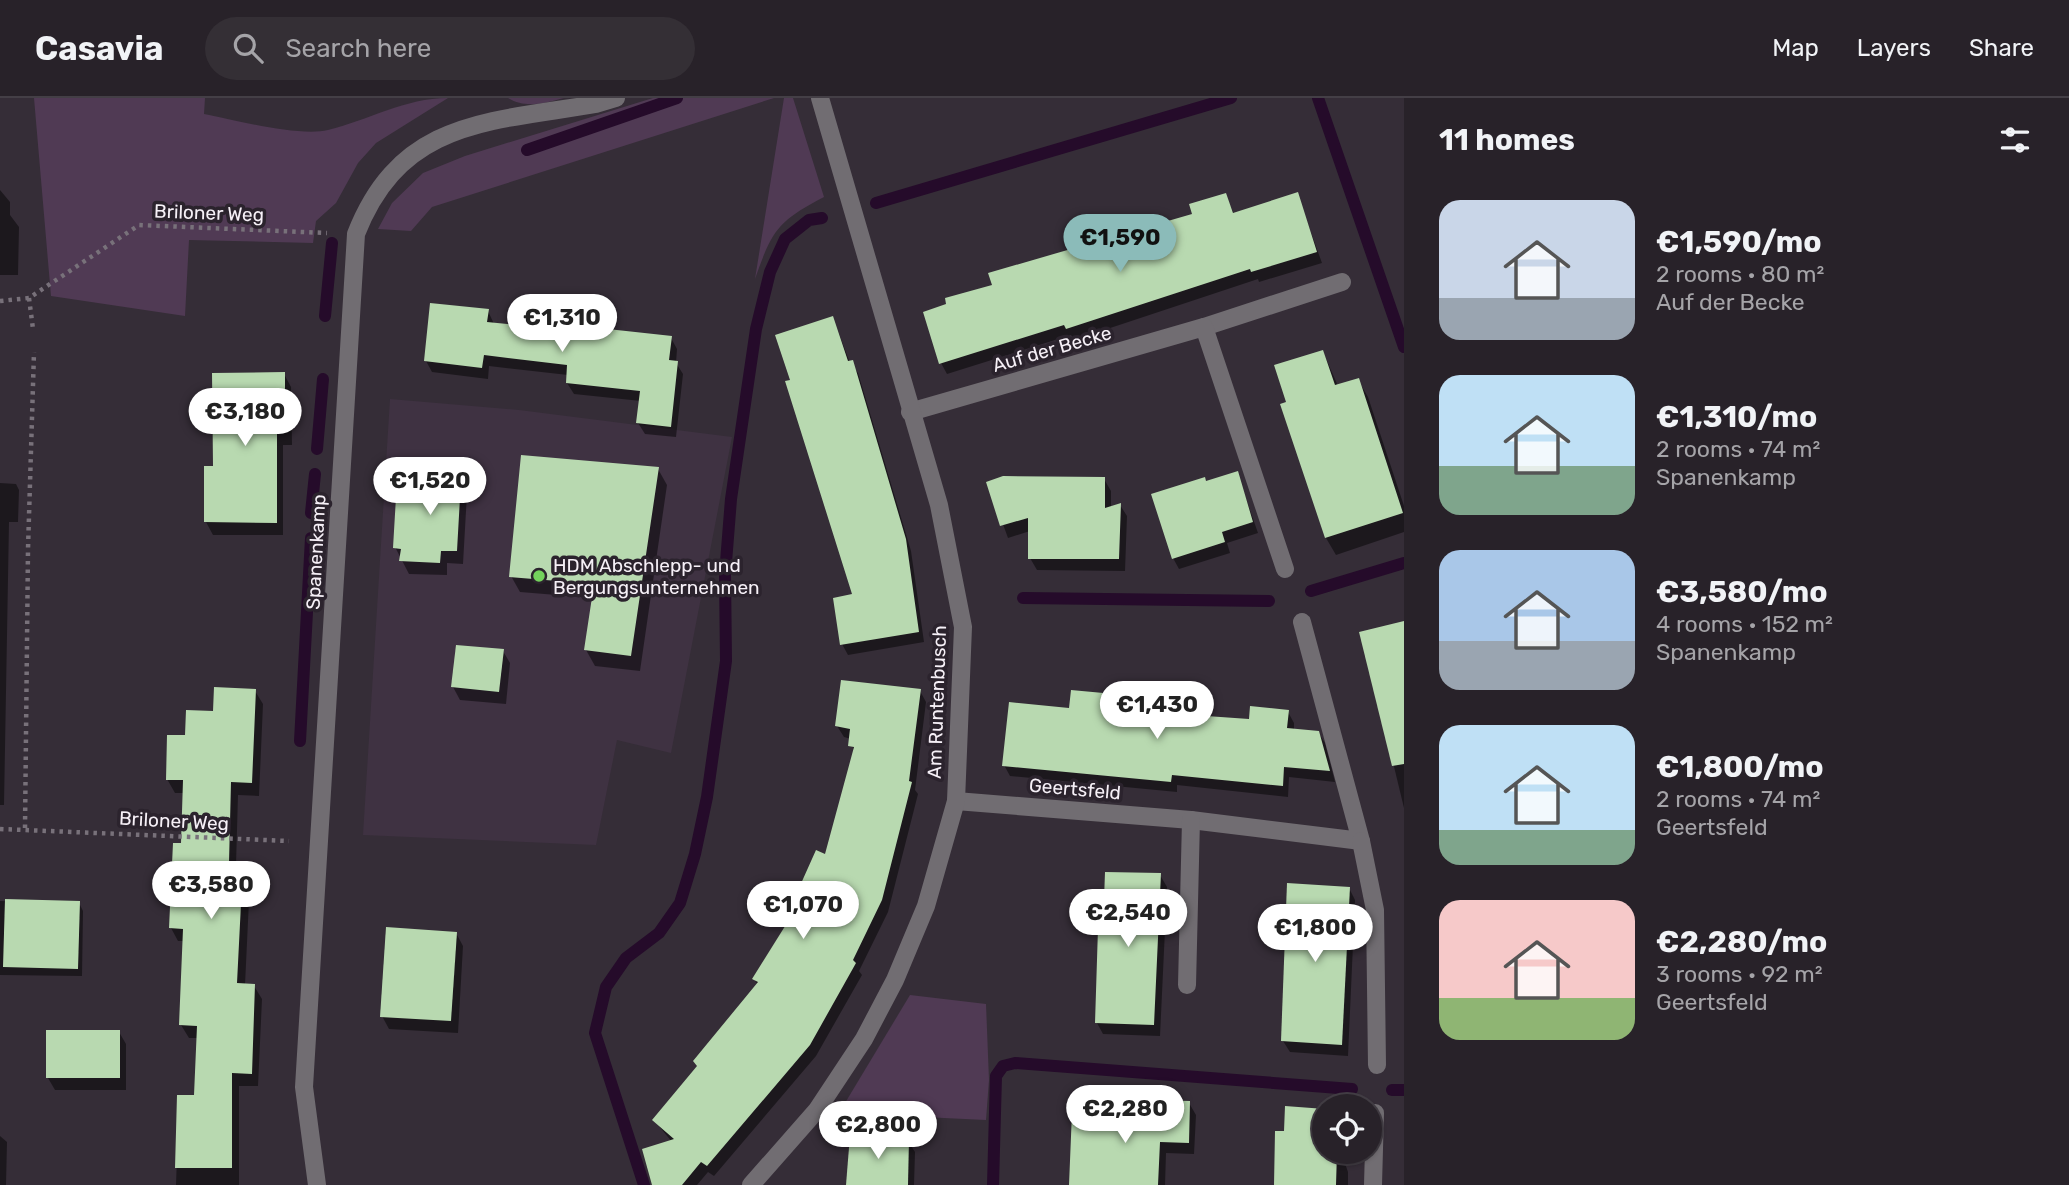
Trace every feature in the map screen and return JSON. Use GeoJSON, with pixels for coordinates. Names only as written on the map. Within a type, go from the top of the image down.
{"type":"FeatureCollection","features":[{"type":"Feature","properties":{"kind":"street","name":"Spanenkamp"},"geometry":{"type":"LineString","coordinates":[[317,1185],[304,1087],[321,843],[356,234],[368,204],[386,177],[415,151],[472,125],[617,98]]}},
{"type":"Feature","properties":{"kind":"street","name":"Am Runtenbusch"},"geometry":{"type":"LineString","coordinates":[[751,1185],[817,1110],[864,1039],[895,980],[926,906],[956,801],[963,628],[939,505],[820,98]]}},
{"type":"Feature","properties":{"kind":"street","name":"Auf der Becke"},"geometry":{"type":"LineString","coordinates":[[910,412],[1205,327],[1342,282]]}},
{"type":"Feature","properties":{"kind":"street"},"geometry":{"type":"LineString","coordinates":[[1205,327],[1285,569]]}},
{"type":"Feature","properties":{"kind":"street"},"geometry":{"type":"LineString","coordinates":[[1302,622],[1361,841],[1375,911],[1377,1066]]}},
{"type":"Feature","properties":{"kind":"street","name":"Geertsfeld"},"geometry":{"type":"LineString","coordinates":[[956,801],[1191,820],[1361,841]]}},
{"type":"Feature","properties":{"kind":"street"},"geometry":{"type":"LineString","coordinates":[[1187,985],[1191,820]]}},
{"type":"Feature","properties":{"kind":"street"},"geometry":{"type":"LineString","coordinates":[[1373,1185],[1374,1164]]}},
{"type":"Feature","properties":{"kind":"path","name":"Briloner Weg"},"geometry":{"type":"LineString","coordinates":[[0,301],[29,298],[139,225],[356,234]]}},
{"type":"Feature","properties":{"kind":"path"},"geometry":{"type":"LineString","coordinates":[[29,298],[33,328]]}},
{"type":"Feature","properties":{"kind":"path"},"geometry":{"type":"LineString","coordinates":[[25,828],[28,549],[34,352]]}},
{"type":"Feature","properties":{"kind":"path","name":"Briloner Weg"},"geometry":{"type":"LineString","coordinates":[[0,829],[321,843]]}},
{"type":"Feature","properties":{"kind":"shaded area"},"geometry":{"type":"Polygon","coordinates":[[[34,98],[205,98],[204,114],[267,127],[316,132],[417,102],[448,98],[376,143],[358,163],[336,203],[316,221],[313,243],[189,240],[185,316],[51,296],[34,98]]]}},
{"type":"Feature","properties":{"kind":"shaded area"},"geometry":{"type":"Polygon","coordinates":[[[508,98],[564,98],[529,104],[508,98]]]}},
{"type":"Feature","properties":{"kind":"shaded area"},"geometry":{"type":"Polygon","coordinates":[[[653,98],[774,98],[432,207],[411,231],[378,229],[392,203],[423,173],[465,156],[653,98]]]}},
{"type":"Feature","properties":{"kind":"shaded area"},"geometry":{"type":"Polygon","coordinates":[[[784,98],[793,98],[824,197],[796,213],[779,229],[766,249],[755,279],[784,98]]]}},
{"type":"Feature","properties":{"kind":"shaded area"},"geometry":{"type":"Polygon","coordinates":[[[390,399],[519,410],[732,437],[671,753],[617,740],[596,845],[363,835],[390,399]]]}},
{"type":"Feature","properties":{"kind":"shaded area"},"geometry":{"type":"Polygon","coordinates":[[[910,995],[986,1004],[989,1080],[986,1120],[839,1113],[910,995]]]}},
{"type":"Feature","properties":{"kind":"building"},"geometry":{"type":"Polygon","coordinates":[[[1298,192],[1317,252],[1251,272],[1250,269],[1066,329],[1064,325],[939,364],[923,312],[946,304],[945,298],[992,285],[988,273],[1192,214],[1189,204],[1226,193],[1233,213],[1298,192]]]}},
{"type":"Feature","properties":{"kind":"building"},"geometry":{"type":"Polygon","coordinates":[[[430,303],[489,309],[487,322],[571,330],[571,325],[672,336],[669,360],[678,361],[671,427],[636,423],[640,391],[566,383],[567,365],[484,355],[482,368],[424,361],[430,303]]]}},
{"type":"Feature","properties":{"kind":"building"},"geometry":{"type":"Polygon","coordinates":[[[833,316],[848,361],[853,360],[906,539],[919,632],[840,645],[833,598],[852,594],[785,381],[790,380],[775,335],[833,316]]]}},
{"type":"Feature","properties":{"kind":"building"},"geometry":{"type":"Polygon","coordinates":[[[1323,350],[1335,385],[1359,378],[1403,513],[1325,538],[1280,404],[1286,402],[1274,365],[1323,350]]]}},
{"type":"Feature","properties":{"kind":"building"},"geometry":{"type":"Polygon","coordinates":[[[285,372],[285,432],[277,432],[277,523],[204,522],[204,466],[213,466],[212,373],[285,372]]]}},
{"type":"Feature","properties":{"kind":"building"},"geometry":{"type":"Polygon","coordinates":[[[521,455],[659,467],[631,656],[584,650],[594,584],[509,577],[521,455]]]}},
{"type":"Feature","properties":{"kind":"building"},"geometry":{"type":"Polygon","coordinates":[[[431,460],[462,462],[457,551],[441,551],[440,563],[399,561],[401,549],[393,548],[396,497],[428,498],[431,460]]]}},
{"type":"Feature","properties":{"kind":"building"},"geometry":{"type":"Polygon","coordinates":[[[1238,471],[1253,522],[1222,532],[1225,542],[1172,559],[1151,494],[1205,477],[1206,481],[1238,471]]]}},
{"type":"Feature","properties":{"kind":"building"},"geometry":{"type":"Polygon","coordinates":[[[1003,476],[1105,477],[1105,508],[1121,503],[1119,559],[1028,559],[1028,518],[1000,526],[986,482],[1003,476]]]}},
{"type":"Feature","properties":{"kind":"building"},"geometry":{"type":"Polygon","coordinates":[[[1404,621],[1404,764],[1392,766],[1359,632],[1404,621]]]}},
{"type":"Feature","properties":{"kind":"building"},"geometry":{"type":"Polygon","coordinates":[[[456,645],[504,649],[499,692],[451,687],[456,645]]]}},
{"type":"Feature","properties":{"kind":"building"},"geometry":{"type":"Polygon","coordinates":[[[841,680],[921,689],[909,781],[912,782],[882,900],[853,960],[856,963],[810,1045],[707,1166],[701,1162],[682,1185],[652,1185],[642,1149],[674,1139],[652,1120],[697,1066],[693,1061],[758,982],[752,979],[807,891],[799,888],[816,850],[825,854],[854,747],[848,746],[850,729],[835,726],[841,680]]]}},
{"type":"Feature","properties":{"kind":"building"},"geometry":{"type":"Polygon","coordinates":[[[214,687],[256,689],[252,783],[231,782],[229,863],[243,864],[237,983],[255,984],[252,1074],[232,1073],[232,1168],[175,1168],[177,1095],[194,1095],[197,1026],[179,1025],[183,929],[169,928],[173,843],[181,843],[183,780],[166,780],[167,735],[185,735],[186,710],[213,711],[214,687]]]}},
{"type":"Feature","properties":{"kind":"building"},"geometry":{"type":"Polygon","coordinates":[[[1071,690],[1179,700],[1178,714],[1249,719],[1250,706],[1289,710],[1287,728],[1319,731],[1330,771],[1284,767],[1283,786],[1172,775],[1171,782],[1002,766],[1009,702],[1069,708],[1071,690]]]}},
{"type":"Feature","properties":{"kind":"building"},"geometry":{"type":"Polygon","coordinates":[[[1105,872],[1161,873],[1154,1025],[1095,1023],[1098,928],[1103,928],[1105,872]]]}},
{"type":"Feature","properties":{"kind":"building"},"geometry":{"type":"Polygon","coordinates":[[[1287,883],[1350,887],[1342,1045],[1281,1041],[1287,883]]]}},
{"type":"Feature","properties":{"kind":"building"},"geometry":{"type":"Polygon","coordinates":[[[5,899],[80,901],[78,969],[3,967],[5,899]]]}},
{"type":"Feature","properties":{"kind":"building"},"geometry":{"type":"Polygon","coordinates":[[[386,927],[457,932],[451,1021],[380,1017],[386,927]]]}},
{"type":"Feature","properties":{"kind":"building"},"geometry":{"type":"Polygon","coordinates":[[[46,1030],[120,1030],[120,1078],[46,1078],[46,1030]]]}},
{"type":"Feature","properties":{"kind":"building"},"geometry":{"type":"Polygon","coordinates":[[[1157,1100],[1190,1101],[1189,1143],[1160,1142],[1158,1185],[1069,1185],[1072,1112],[1157,1117],[1157,1100]]]}},
{"type":"Feature","properties":{"kind":"building"},"geometry":{"type":"Polygon","coordinates":[[[1285,1106],[1312,1108],[1312,1164],[1337,1164],[1336,1185],[1274,1185],[1275,1131],[1284,1131],[1285,1106]]]}},
{"type":"Feature","properties":{"kind":"building"},"geometry":{"type":"Polygon","coordinates":[[[850,1135],[909,1139],[908,1185],[846,1185],[850,1135]]]}},
{"type":"Feature","properties":{"kind":"waterway"},"geometry":{"type":"LineString","coordinates":[[527,150],[677,98]]}},
{"type":"Feature","properties":{"kind":"waterway"},"geometry":{"type":"LineString","coordinates":[[876,203],[1231,98]]}},
{"type":"Feature","properties":{"kind":"waterway"},"geometry":{"type":"LineString","coordinates":[[1318,98],[1404,347]]}},
{"type":"Feature","properties":{"kind":"waterway"},"geometry":{"type":"LineString","coordinates":[[644,1185],[595,1033],[606,987],[626,958],[659,933],[680,903],[695,854],[707,797],[726,661],[725,575],[731,499],[756,329],[770,272],[785,239],[809,220],[822,218]]}},
{"type":"Feature","properties":{"kind":"waterway"},"geometry":{"type":"LineString","coordinates":[[325,316],[332,243]]}},
{"type":"Feature","properties":{"kind":"waterway"},"geometry":{"type":"LineString","coordinates":[[317,449],[323,379]]}},
{"type":"Feature","properties":{"kind":"waterway"},"geometry":{"type":"LineString","coordinates":[[311,513],[315,474]]}},
{"type":"Feature","properties":{"kind":"waterway"},"geometry":{"type":"LineString","coordinates":[[300,741],[311,538]]}},
{"type":"Feature","properties":{"kind":"waterway"},"geometry":{"type":"LineString","coordinates":[[1311,591],[1404,563]]}},
{"type":"Feature","properties":{"kind":"waterway"},"geometry":{"type":"LineString","coordinates":[[1023,598],[1269,601]]}},
{"type":"Feature","properties":{"kind":"waterway"},"geometry":{"type":"LineString","coordinates":[[993,1185],[996,1076],[1003,1066],[1015,1063],[1352,1089]]}},
{"type":"Feature","properties":{"kind":"waterway"},"geometry":{"type":"LineString","coordinates":[[1392,1090],[1404,1090]]}},
{"type":"Feature","properties":{"kind":"place","name":"HDM Abschlepp- und Bergungsunternehmen"},"geometry":{"type":"Point","coordinates":[539,576]}}]}
